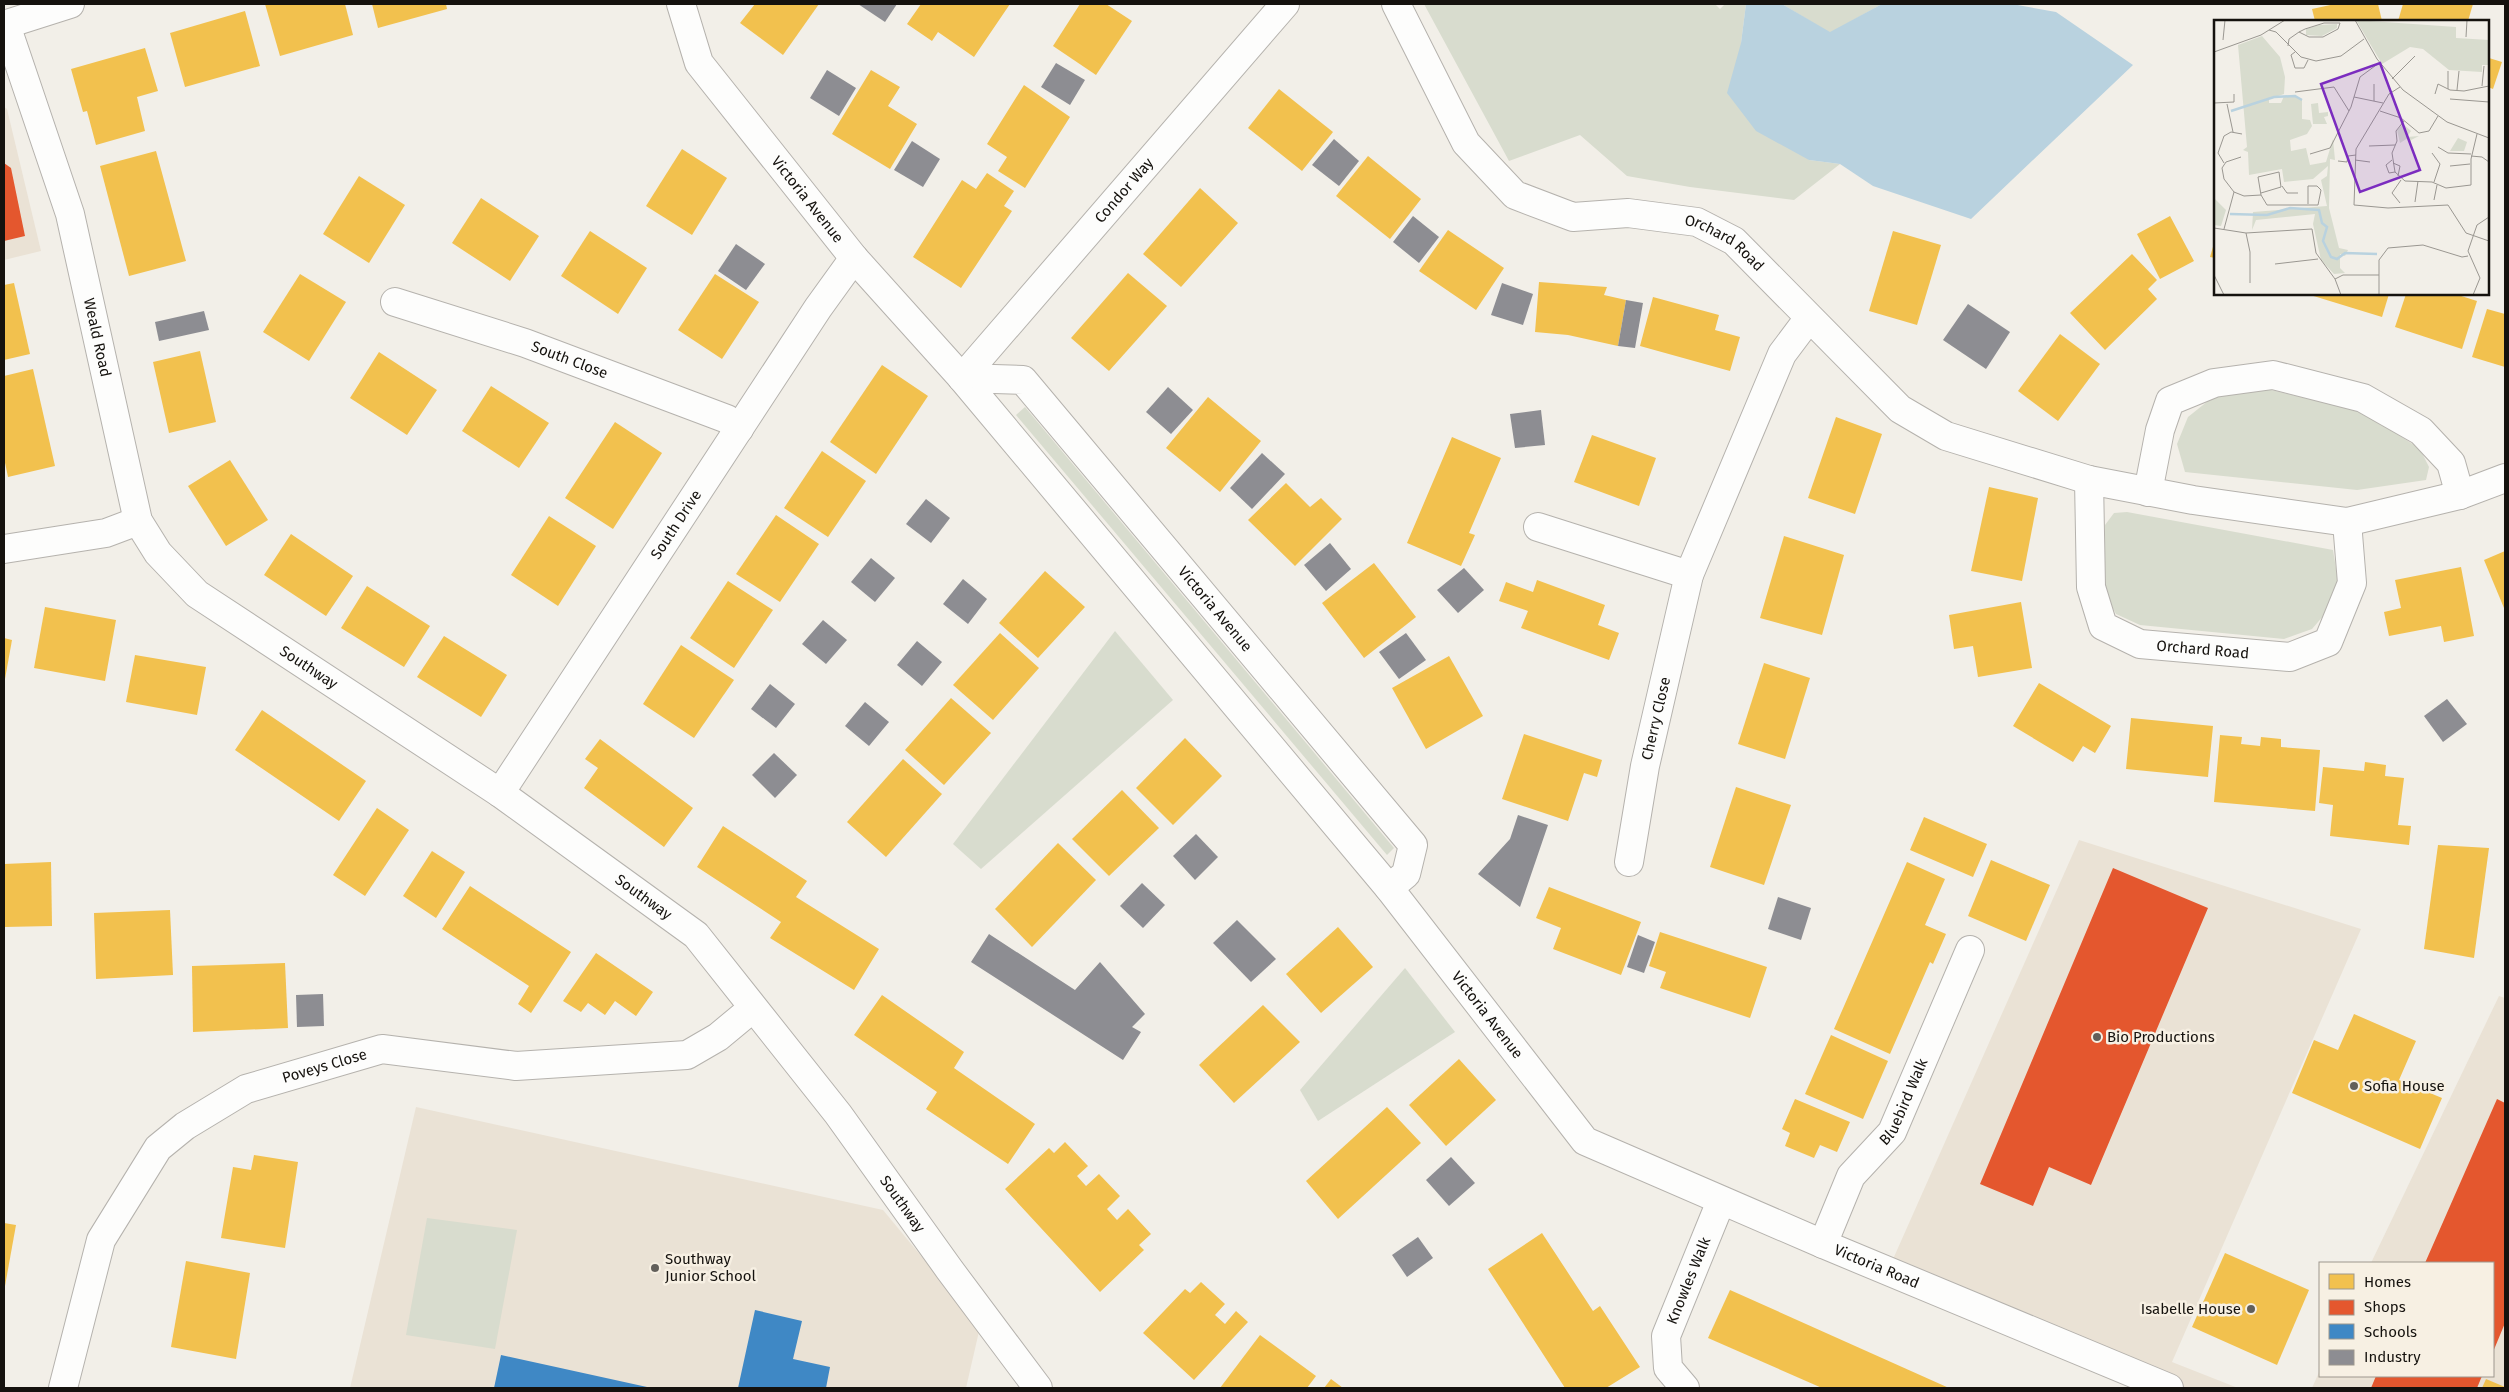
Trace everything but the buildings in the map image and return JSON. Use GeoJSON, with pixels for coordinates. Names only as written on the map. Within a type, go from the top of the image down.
{"type":"FeatureCollection","features":[{"type":"Feature","properties":{"kind":"street"},"geometry":{"type":"LineString","coordinates":[[5,25],[70,4]]}},
{"type":"Feature","properties":{"kind":"street","name":"Victoria Avenue"},"geometry":{"type":"LineString","coordinates":[[681,4],[699,63],[854,258],[962,378],[1389,888],[1585,1141]]}},
{"type":"Feature","properties":{"kind":"street","name":"Condor Way"},"geometry":{"type":"LineString","coordinates":[[962,378],[1285,4]]}},
{"type":"Feature","properties":{"kind":"street","name":"Orchard Road"},"geometry":{"type":"LineString","coordinates":[[1396,4],[1466,143],[1515,194],[1572,217],[1628,213],[1697,222],[1734,241],[1900,409],[1946,436],[2089,480],[2148,492],[2347,522],[2460,495],[2505,478]]}},
{"type":"Feature","properties":{"kind":"street","name":"Weald Road"},"geometry":{"type":"LineString","coordinates":[[5,25],[70,214],[138,521]]}},
{"type":"Feature","properties":{"kind":"street","name":"South Drive"},"geometry":{"type":"LineString","coordinates":[[500,793],[818,308],[854,258]]}},
{"type":"Feature","properties":{"kind":"street","name":"South Close"},"geometry":{"type":"LineString","coordinates":[[395,302],[525,343],[727,419],[739,429]]}},
{"type":"Feature","properties":{"kind":"street","name":"Cherry Close"},"geometry":{"type":"LineString","coordinates":[[1630,862],[1645,766],[1689,575],[1782,354],[1809,318]]}},
{"type":"Feature","properties":{"kind":"street"},"geometry":{"type":"LineString","coordinates":[[2148,492],[2160,430],[2170,401],[2214,383],[2273,375],[2363,398],[2422,430],[2451,463],[2460,495]]}},
{"type":"Feature","properties":{"kind":"street","name":"Victoria Avenue"},"geometry":{"type":"LineString","coordinates":[[962,378],[1023,380],[1413,845],[1406,874],[1389,888]]}},
{"type":"Feature","properties":{"kind":"street","name":"Orchard Road"},"geometry":{"type":"LineString","coordinates":[[2089,480],[2091,587],[2103,626],[2140,644],[2290,657],[2328,642],[2352,583],[2347,522]]}},
{"type":"Feature","properties":{"kind":"street"},"geometry":{"type":"LineString","coordinates":[[4,549],[106,533],[138,521]]}},
{"type":"Feature","properties":{"kind":"street","name":"Southway"},"geometry":{"type":"LineString","coordinates":[[138,521],[158,552],[197,594],[500,793],[696,935],[838,1114],[949,1269],[1038,1388]]}},
{"type":"Feature","properties":{"kind":"street"},"geometry":{"type":"LineString","coordinates":[[1538,527],[1689,575]]}},
{"type":"Feature","properties":{"kind":"street","name":"Bluebird Walk"},"geometry":{"type":"LineString","coordinates":[[1823,1244],[1851,1176],[1892,1132],[1970,950]]}},
{"type":"Feature","properties":{"kind":"street","name":"Poveys Close"},"geometry":{"type":"LineString","coordinates":[[63,1388],[101,1240],[158,1148],[185,1126],[246,1089],[382,1049],[516,1066],[687,1055],[718,1037],[753,1008]]}},
{"type":"Feature","properties":{"kind":"street","name":"Victoria Road"},"geometry":{"type":"LineString","coordinates":[[1585,1141],[1721,1201],[2169,1388]]}},
{"type":"Feature","properties":{"kind":"street","name":"Knowles Walk"},"geometry":{"type":"LineString","coordinates":[[1685,1388],[1668,1368],[1666,1336],[1721,1201]]}},
{"type":"Feature","properties":{"kind":"shaded area"},"geometry":{"type":"Polygon","coordinates":[[[1424,4],[1715,4],[1720,9],[1725,4],[1746,4],[1741,43],[1809,160],[1840,164],[1794,200],[1690,187],[1627,176],[1580,135],[1509,161],[1424,4]]]}},
{"type":"Feature","properties":{"kind":"shaded area"},"geometry":{"type":"Polygon","coordinates":[[[1782,4],[1882,4],[1830,33],[1782,4]]]}},
{"type":"Feature","properties":{"kind":"shaded area"},"geometry":{"type":"Polygon","coordinates":[[[4,107],[7,109],[41,251],[4,260],[4,107]]]}},
{"type":"Feature","properties":{"kind":"shaded area"},"geometry":{"type":"Polygon","coordinates":[[[2271,390],[2364,412],[2420,449],[2429,467],[2426,480],[2357,490],[2185,472],[2177,444],[2188,417],[2218,393],[2271,390]]]}},
{"type":"Feature","properties":{"kind":"shaded area"},"geometry":{"type":"Polygon","coordinates":[[[1025,407],[1394,848],[1387,855],[1016,415],[1025,407]]]}},
{"type":"Feature","properties":{"kind":"shaded area"},"geometry":{"type":"Polygon","coordinates":[[[2127,512],[2333,550],[2338,581],[2330,608],[2312,629],[2284,639],[2140,625],[2116,614],[2104,592],[2105,525],[2114,513],[2127,512]]]}},
{"type":"Feature","properties":{"kind":"shaded area"},"geometry":{"type":"Polygon","coordinates":[[[1115,631],[1173,700],[981,869],[953,844],[1115,631]]]}},
{"type":"Feature","properties":{"kind":"shaded area"},"geometry":{"type":"Polygon","coordinates":[[[2079,840],[2361,929],[2172,1362],[2238,1388],[2141,1388],[2079,1359],[1882,1284],[2079,840]]]}},
{"type":"Feature","properties":{"kind":"shaded area"},"geometry":{"type":"Polygon","coordinates":[[[1405,968],[1455,1032],[1318,1121],[1300,1090],[1405,968]]]}},
{"type":"Feature","properties":{"kind":"shaded area"},"geometry":{"type":"Polygon","coordinates":[[[2499,996],[2505,998],[2505,1388],[2312,1388],[2319,1372],[2319,1377],[2494,1377],[2494,1262],[2371,1262],[2499,996]]]}},
{"type":"Feature","properties":{"kind":"shaded area","name":"Southway Junior School"},"geometry":{"type":"Polygon","coordinates":[[[416,1107],[883,1210],[980,1327],[966,1388],[350,1388],[416,1107]]]}},
{"type":"Feature","properties":{"kind":"shaded area"},"geometry":{"type":"Polygon","coordinates":[[[427,1218],[517,1230],[495,1349],[406,1335],[427,1218]]]}},
{"type":"Feature","properties":{"kind":"water"},"geometry":{"type":"Polygon","coordinates":[[[1746,4],[1782,4],[1830,32],[1882,4],[2012,4],[2056,12],[2133,65],[1971,219],[1873,186],[1840,164],[1809,160],[1756,131],[1727,93],[1741,43],[1746,4]]]}},
{"type":"Feature","properties":{"kind":"place","name":"Bio Productions"},"geometry":{"type":"Point","coordinates":[2097,1037]}},
{"type":"Feature","properties":{"kind":"place","name":"Sofia House"},"geometry":{"type":"Point","coordinates":[2354,1086]}},
{"type":"Feature","properties":{"kind":"place","name":"Southway Junior School"},"geometry":{"type":"Point","coordinates":[655,1268]}},
{"type":"Feature","properties":{"kind":"place","name":"Isabelle House"},"geometry":{"type":"Point","coordinates":[2251,1309]}}]}
